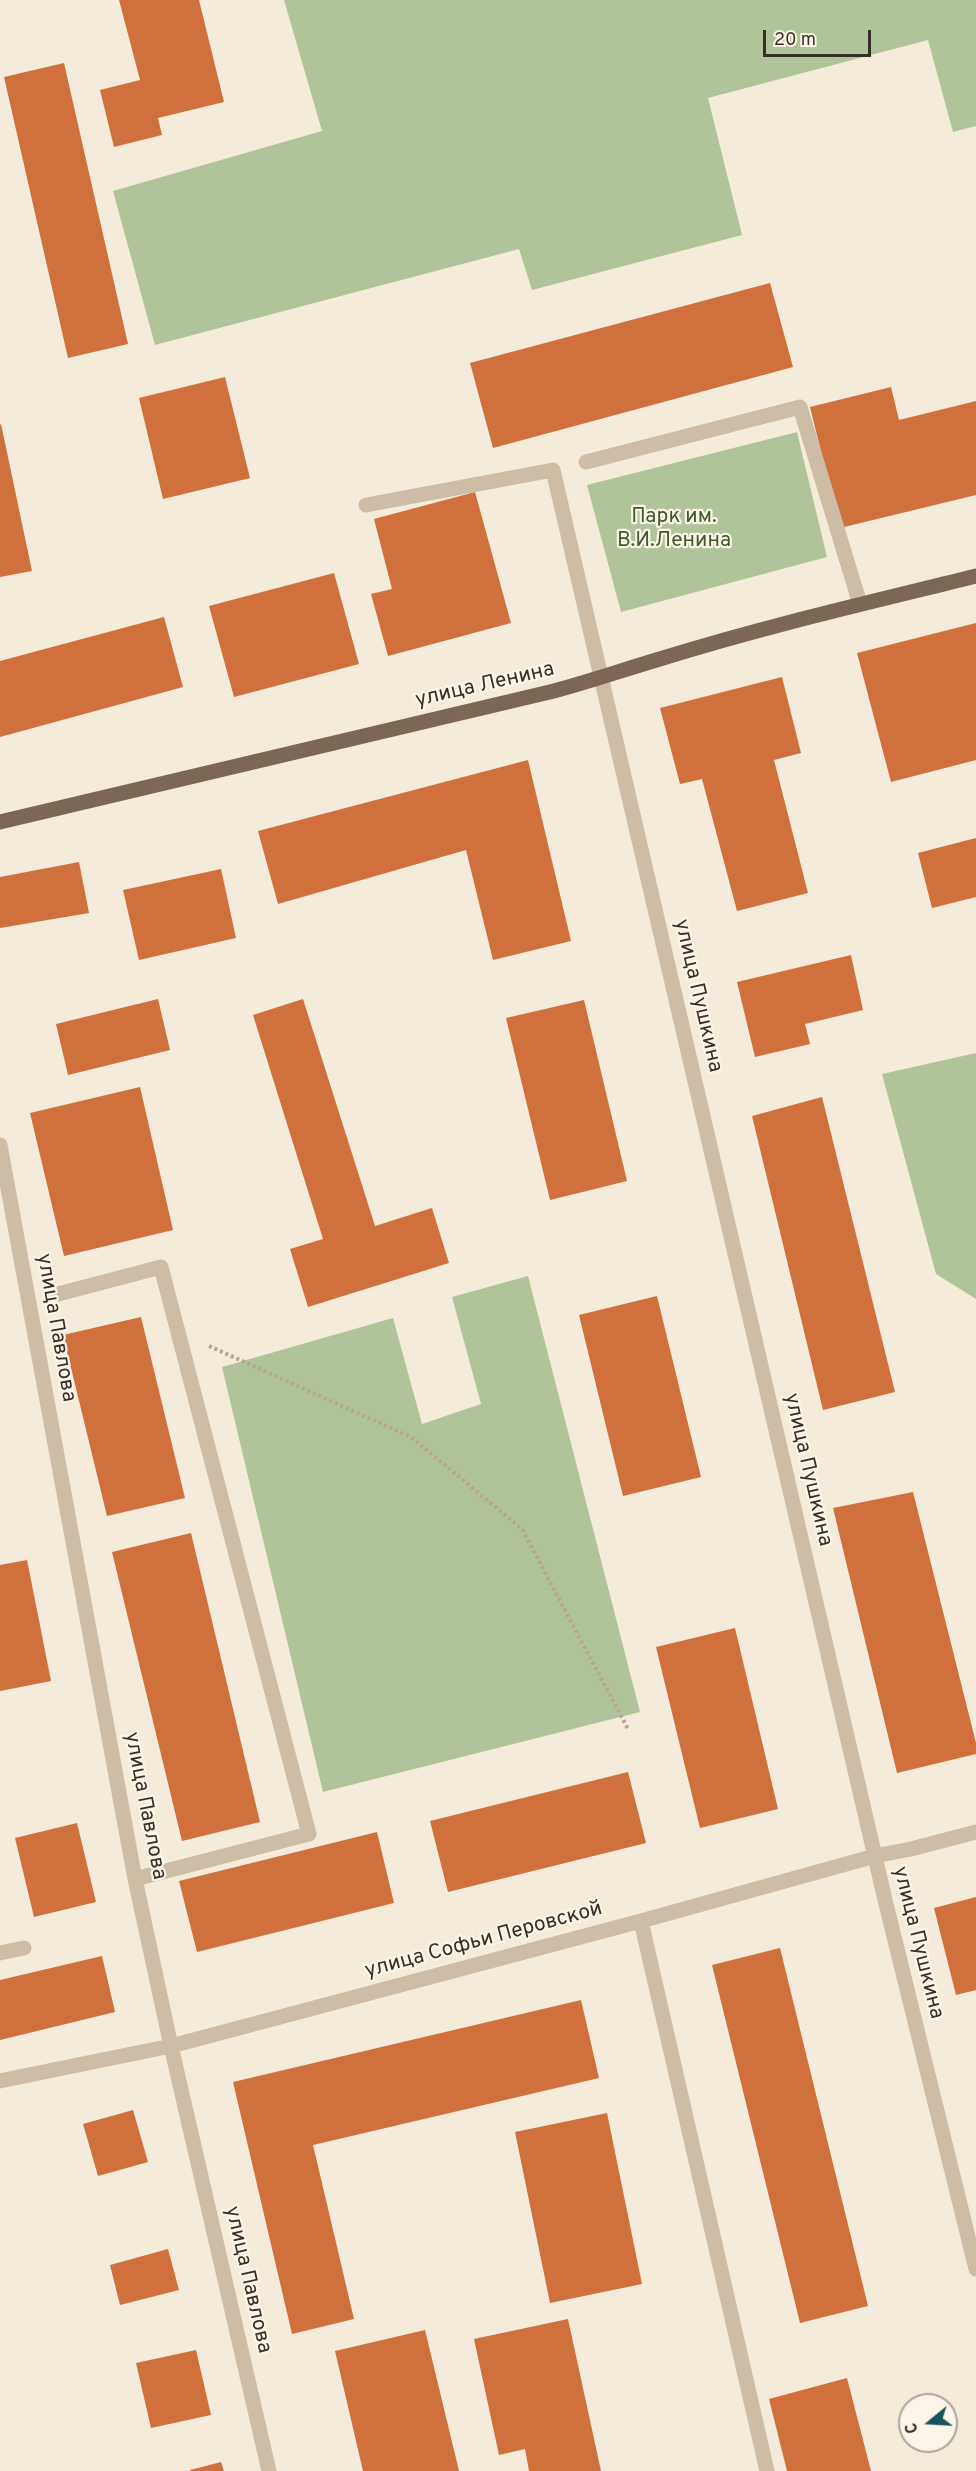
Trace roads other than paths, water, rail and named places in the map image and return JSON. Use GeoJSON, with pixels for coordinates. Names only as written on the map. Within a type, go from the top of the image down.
{"type":"FeatureCollection","features":[{"type":"Feature","properties":{"kind":"main road","name":"улица Ленина"},"geometry":{"type":"LineString","coordinates":[[0,822],[601,679],[663,658],[860,604],[976,576]]}},
{"type":"Feature","properties":{"kind":"street"},"geometry":{"type":"LineString","coordinates":[[586,462],[800,407],[860,604]]}},
{"type":"Feature","properties":{"kind":"street","name":"улица Пушкина"},"geometry":{"type":"LineString","coordinates":[[366,505],[553,470],[875,1856],[976,2269]]}},
{"type":"Feature","properties":{"kind":"street","name":"улица Павлова"},"geometry":{"type":"LineString","coordinates":[[0,1144],[135,1879],[269,2471]]}},
{"type":"Feature","properties":{"kind":"street"},"geometry":{"type":"LineString","coordinates":[[58,1294],[161,1267],[309,1834],[135,1879]]}},
{"type":"Feature","properties":{"kind":"street","name":"улица Софьи Перовской"},"geometry":{"type":"LineString","coordinates":[[0,2081],[171,2046],[875,1856],[976,1832]]}},
{"type":"Feature","properties":{"kind":"street"},"geometry":{"type":"LineString","coordinates":[[640,1921],[766,2471]]}},
{"type":"Feature","properties":{"kind":"street"},"geometry":{"type":"LineString","coordinates":[[0,1953],[24,1948]]}},
{"type":"Feature","properties":{"kind":"park label","name":"Парк им. В.И.Ленина"},"geometry":{"type":"Point","coordinates":[674,530]}}]}
